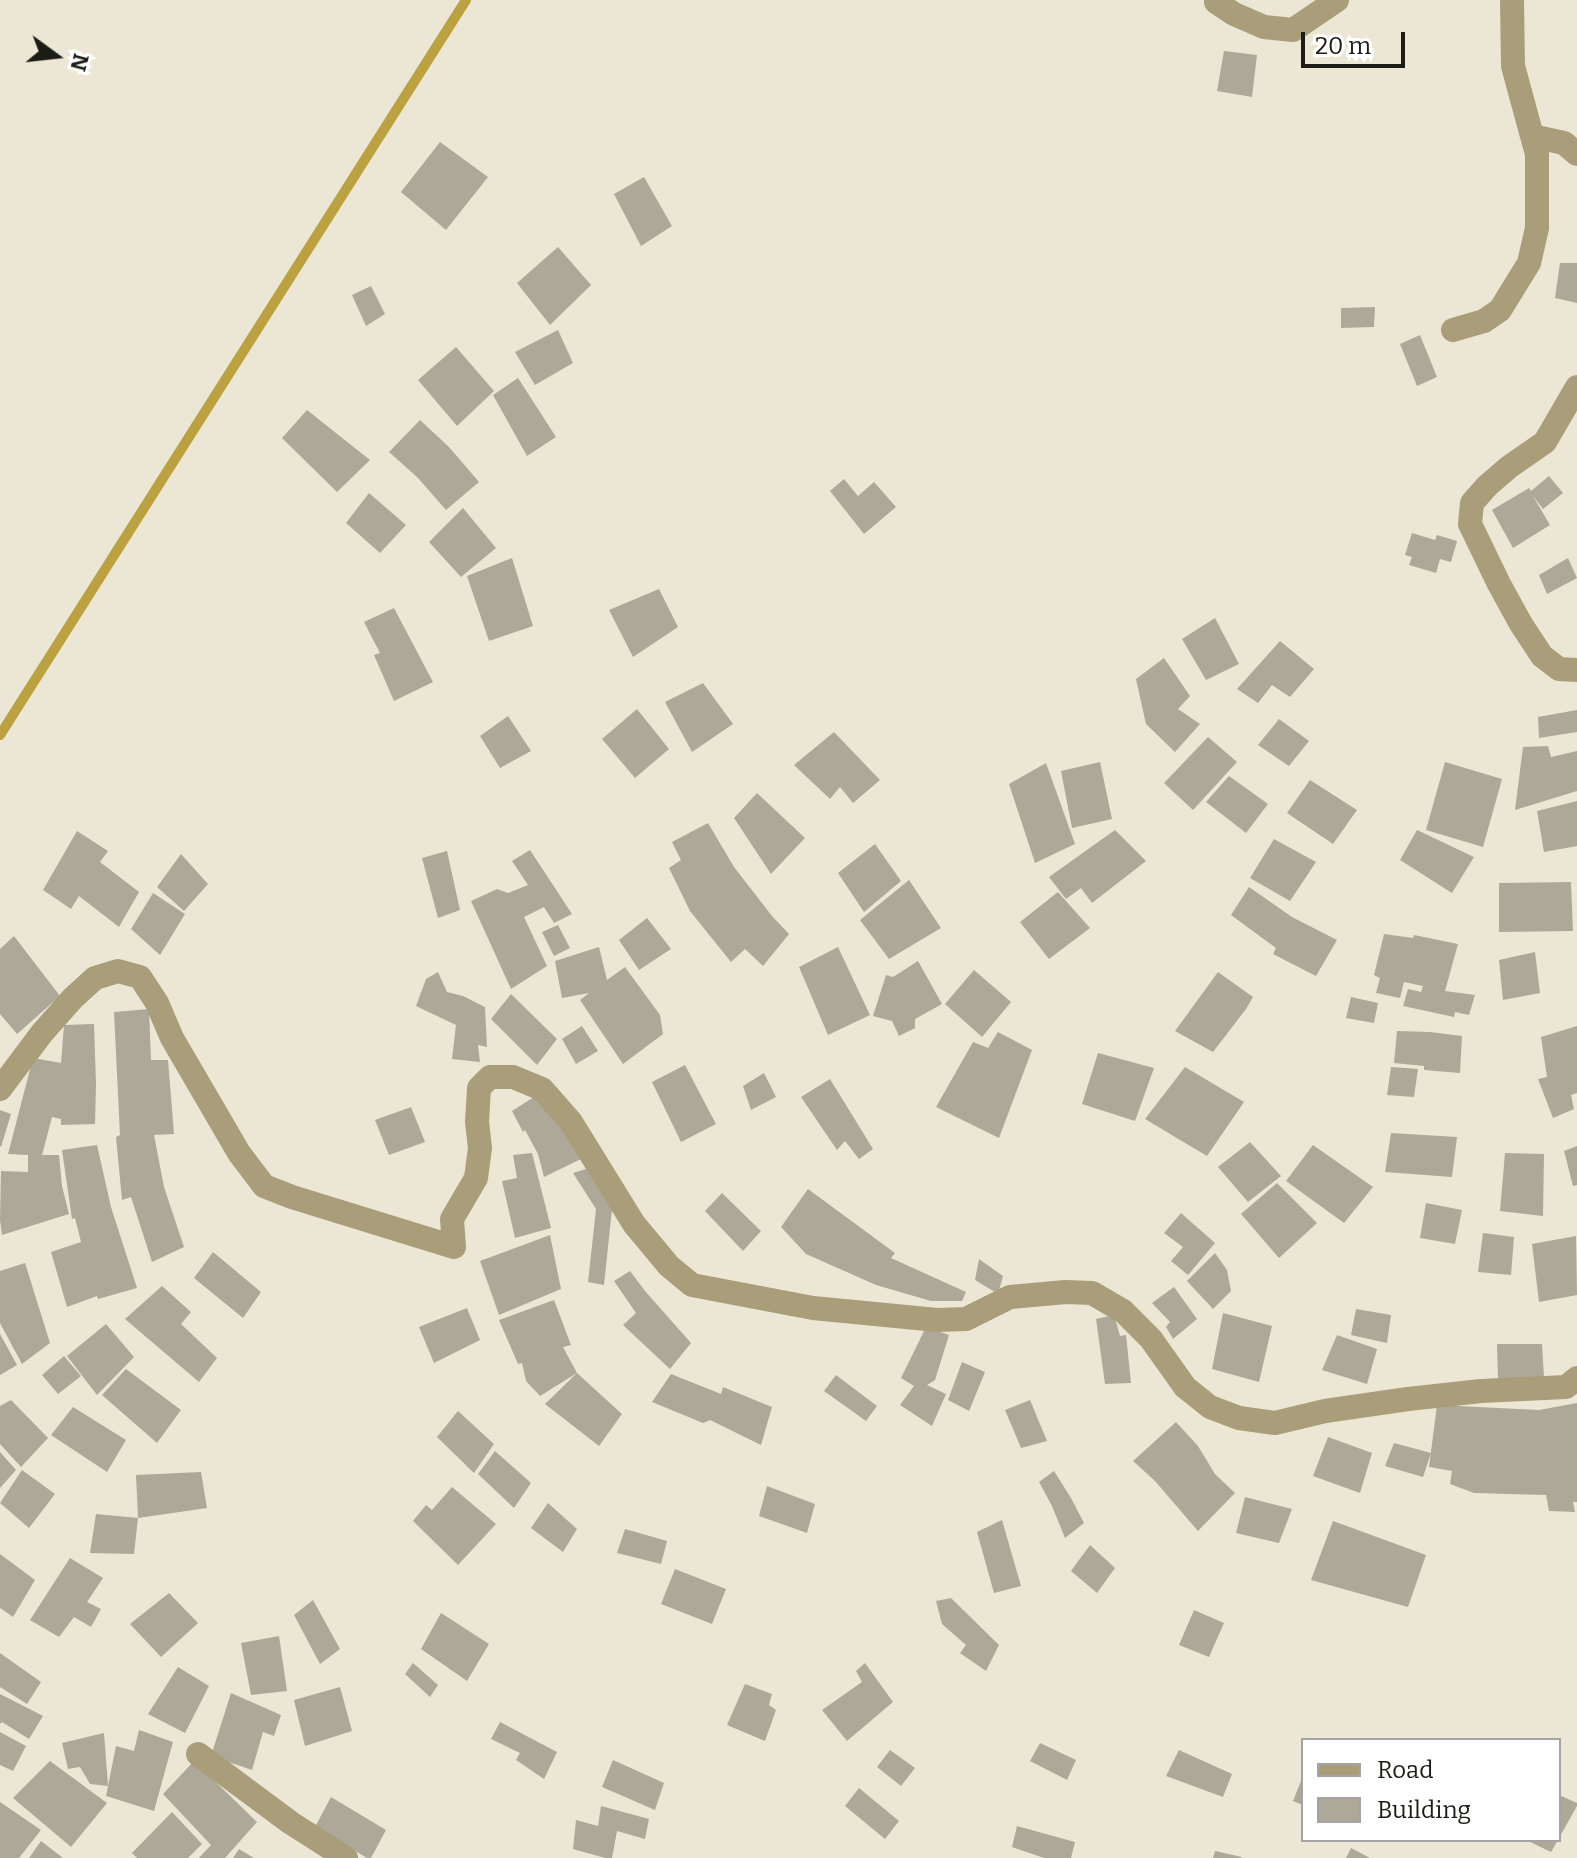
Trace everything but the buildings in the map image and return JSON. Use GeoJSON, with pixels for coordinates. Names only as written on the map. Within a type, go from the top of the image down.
{"type":"FeatureCollection","features":[{"type":"Feature","properties":{"kind":"street"},"geometry":{"type":"LineString","coordinates":[[1216,2],[1264,27],[1293,30],[1337,0]]}},
{"type":"Feature","properties":{"kind":"street"},"geometry":{"type":"LineString","coordinates":[[1453,330],[1484,321],[1500,310],[1529,263],[1537,228],[1537,154],[1513,66],[1512,0]]}},
{"type":"Feature","properties":{"kind":"street"},"geometry":{"type":"LineString","coordinates":[[1532,136],[1564,143],[1577,154]]}},
{"type":"Feature","properties":{"kind":"street"},"geometry":{"type":"LineString","coordinates":[[1577,387],[1545,442],[1509,467],[1472,503],[1470,524],[1499,584],[1542,656],[1559,669],[1577,670]]}},
{"type":"Feature","properties":{"kind":"street"},"geometry":{"type":"LineString","coordinates":[[0,1089],[73,998],[95,978],[118,971],[140,977],[216,1115],[264,1186],[454,1247],[452,1219],[476,1178],[480,1148],[477,1122],[479,1088],[490,1077],[513,1077],[542,1089],[571,1122],[634,1224],[669,1266],[692,1285],[813,1308],[937,1320],[966,1319],[1010,1297],[1092,1293],[1123,1311],[1151,1339],[1185,1387],[1210,1407],[1239,1418],[1275,1423],[1325,1411],[1408,1399],[1481,1391],[1566,1387],[1577,1378]]}},
{"type":"Feature","properties":{"kind":"street"},"geometry":{"type":"LineString","coordinates":[[198,1754],[291,1823],[346,1858]]}},
{"type":"Feature","properties":{"kind":"waterway"},"geometry":{"type":"LineString","coordinates":[[0,735],[466,0]]}}]}
